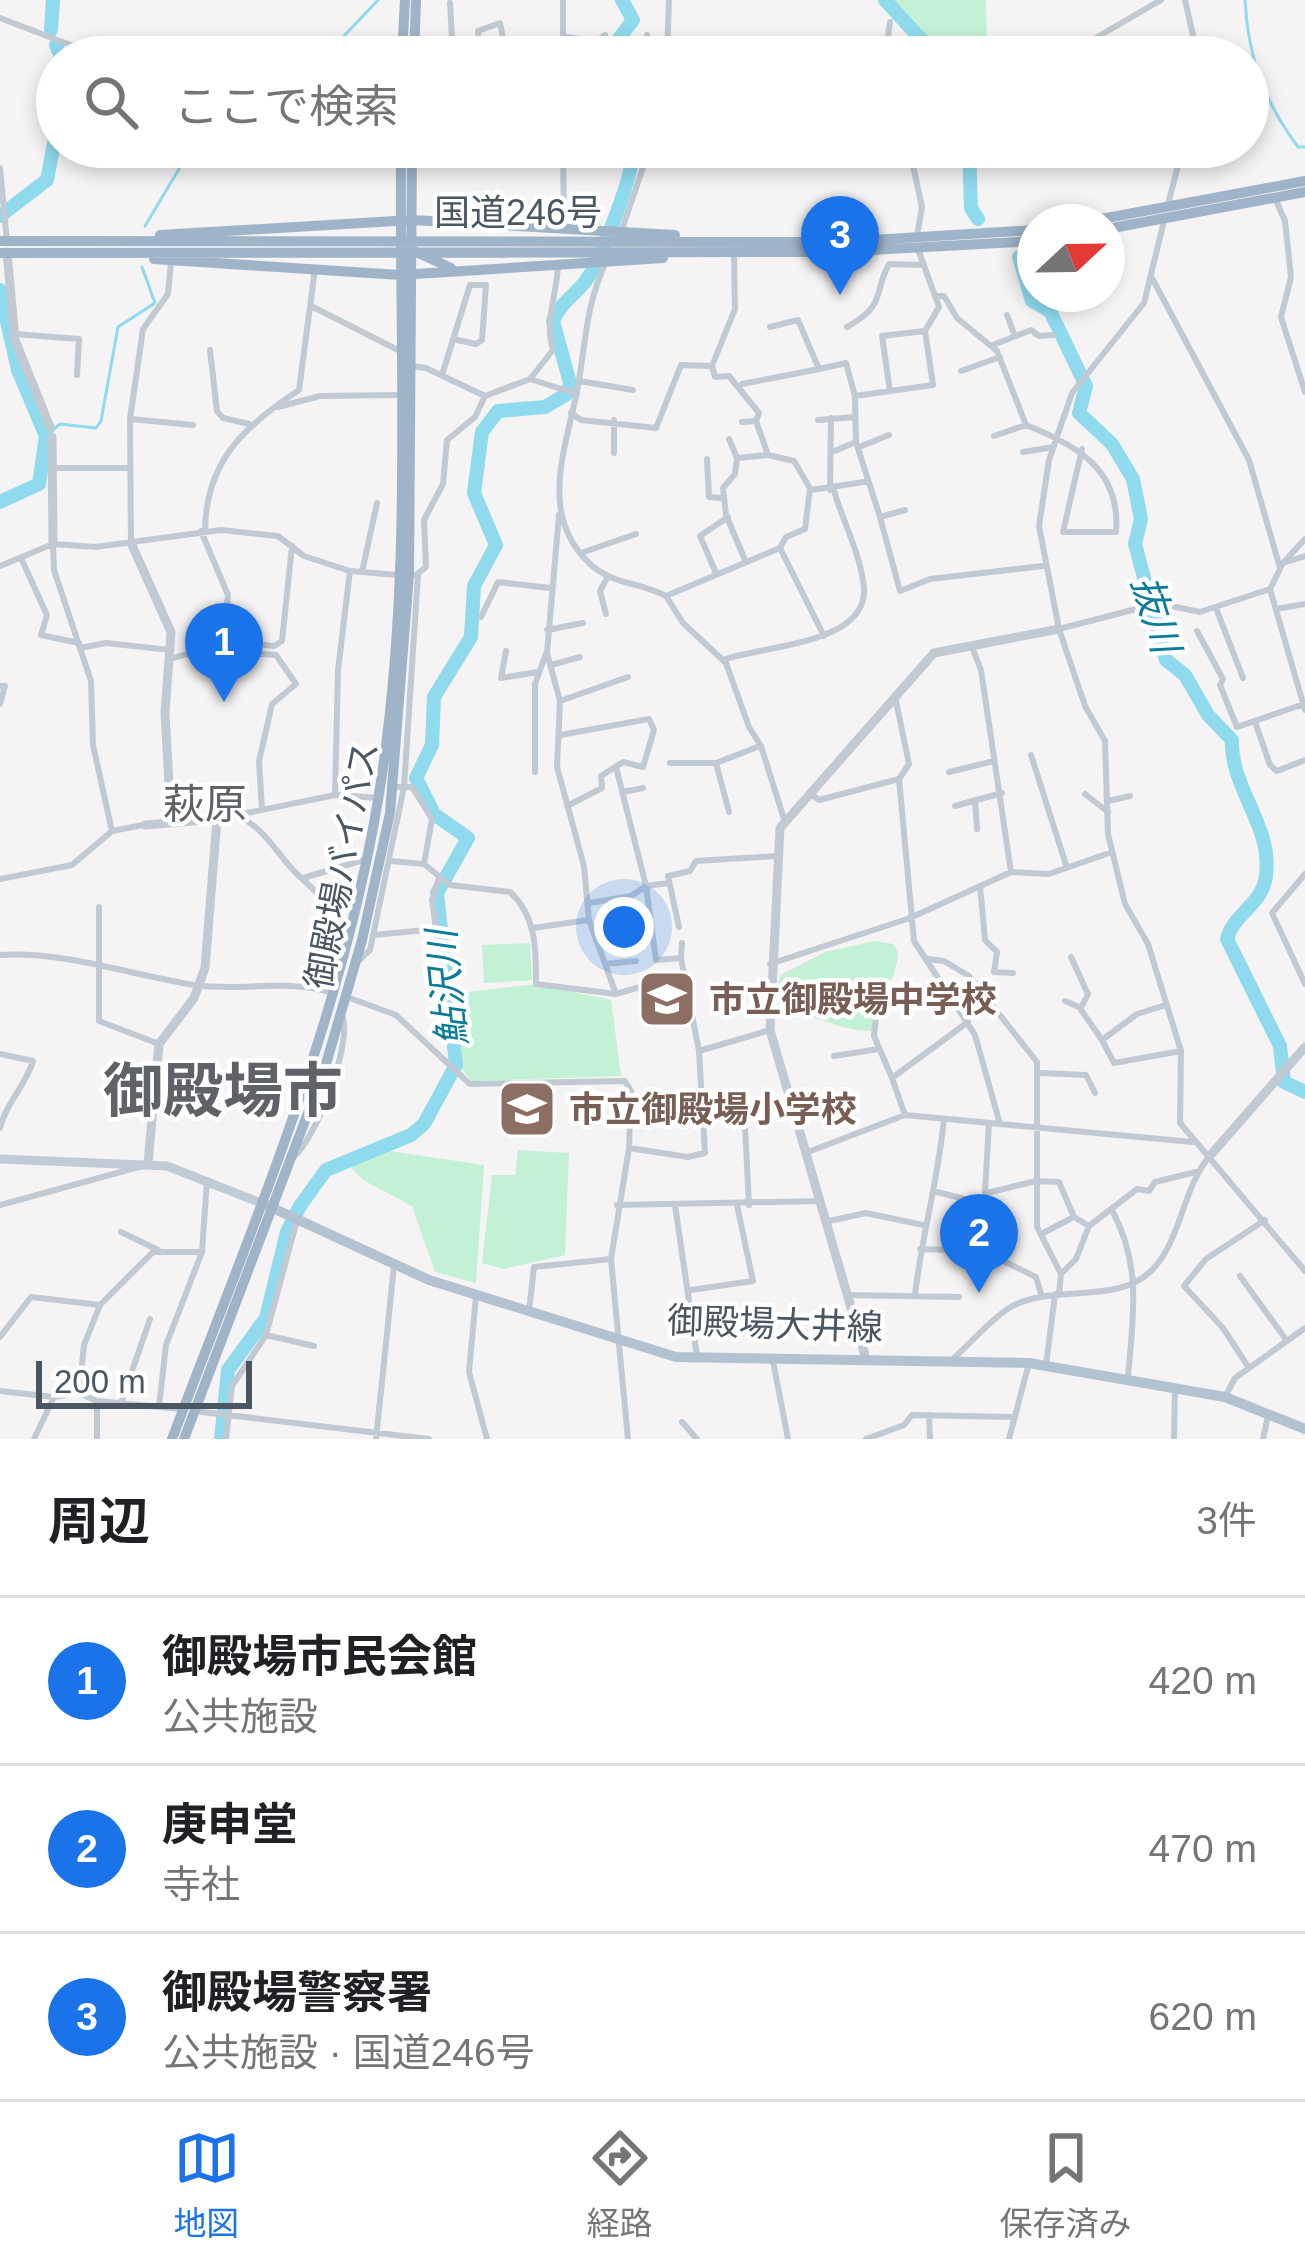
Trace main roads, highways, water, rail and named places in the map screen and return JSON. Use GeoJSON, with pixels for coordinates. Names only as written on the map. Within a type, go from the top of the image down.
{"type":"FeatureCollection","features":[{"type":"Feature","properties":{"kind":"highway"},"geometry":{"type":"LineString","coordinates":[[404,36],[405,0]]}},
{"type":"Feature","properties":{"kind":"highway"},"geometry":{"type":"LineString","coordinates":[[415,36],[416,0]]}},
{"type":"Feature","properties":{"kind":"highway"},"geometry":{"type":"LineString","coordinates":[[402,168],[406,271]]}},
{"type":"Feature","properties":{"kind":"highway"},"geometry":{"type":"LineString","coordinates":[[406,240],[411,168]]}},
{"type":"Feature","properties":{"kind":"highway"},"geometry":{"type":"LineString","coordinates":[[1125,224],[1305,181]]}},
{"type":"Feature","properties":{"kind":"highway"},"geometry":{"type":"LineString","coordinates":[[1125,218],[1305,192]]}},
{"type":"Feature","properties":{"kind":"highway"},"geometry":{"type":"LineString","coordinates":[[303,225],[406,240],[454,223]]}},
{"type":"Feature","properties":{"kind":"highway"},"geometry":{"type":"LineString","coordinates":[[359,272],[380,268],[406,240],[454,223],[564,230],[593,247],[622,247]]}},
{"type":"Feature","properties":{"kind":"highway"},"geometry":{"type":"LineString","coordinates":[[122,247],[303,225],[380,229],[406,240],[446,268],[508,268]]}},
{"type":"Feature","properties":{"kind":"highway","name":"国道246号"},"geometry":{"type":"LineString","coordinates":[[622,247],[918,246],[1017,232]]}},
{"type":"Feature","properties":{"kind":"highway","name":"国道246号"},"geometry":{"type":"LineString","coordinates":[[714,247],[734,252],[1017,242]]}},
{"type":"Feature","properties":{"kind":"highway","name":"国道246号"},"geometry":{"type":"LineString","coordinates":[[4,247],[593,247]]}},
{"type":"Feature","properties":{"kind":"highway"},"geometry":{"type":"LineString","coordinates":[[122,247],[171,260],[359,272],[558,265],[593,247],[714,247]]}},
{"type":"Feature","properties":{"kind":"highway","name":"御殿場バイパス"},"geometry":{"type":"LineString","coordinates":[[178,1439],[190,1425],[189,1410],[274,1208],[343,1014],[341,995],[379,798],[408,575],[399,395],[406,271]]}},
{"type":"Feature","properties":{"kind":"highway","name":"御殿場バイパス"},"geometry":{"type":"LineString","coordinates":[[178,1439],[261,1203],[356,963],[398,787],[408,575],[411,366],[406,271]]}},
{"type":"Feature","properties":{"kind":"main road"},"geometry":{"type":"LineString","coordinates":[[0,1159],[148,1163],[207,1180],[261,1203]]}},
{"type":"Feature","properties":{"kind":"main road","name":"御殿場大井線"},"geometry":{"type":"LineString","coordinates":[[261,1203],[394,1266],[476,1296],[622,1342],[698,1359],[954,1358],[1029,1363],[1225,1397],[1305,1429]]}},
{"type":"Feature","properties":{"kind":"waterway"},"geometry":{"type":"LineString","coordinates":[[51,30],[53,0]]}},
{"type":"Feature","properties":{"kind":"waterway"},"geometry":{"type":"LineString","coordinates":[[344,36],[378,0]]}},
{"type":"Feature","properties":{"kind":"waterway","name":"鮎沢川"},"geometry":{"type":"LineString","coordinates":[[621,36],[633,20],[622,0]]}},
{"type":"Feature","properties":{"kind":"waterway","name":"抜川"},"geometry":{"type":"LineString","coordinates":[[885,0],[918,36]]}},
{"type":"Feature","properties":{"kind":"waterway"},"geometry":{"type":"LineString","coordinates":[[1245,0],[1249,36]]}},
{"type":"Feature","properties":{"kind":"waterway"},"geometry":{"type":"LineString","coordinates":[[1269,100],[1298,147],[1305,147]]}},
{"type":"Feature","properties":{"kind":"waterway"},"geometry":{"type":"LineString","coordinates":[[0,216],[47,180],[49,168]]}},
{"type":"Feature","properties":{"kind":"waterway"},"geometry":{"type":"LineString","coordinates":[[145,226],[180,168]]}},
{"type":"Feature","properties":{"kind":"waterway","name":"鮎沢川"},"geometry":{"type":"LineString","coordinates":[[221,1439],[228,1370],[266,1318],[287,1232],[300,1206],[326,1170],[411,1135],[424,1124],[456,1065],[437,893],[468,838],[434,814],[416,778],[432,745],[434,697],[471,637],[474,586],[496,545],[474,493],[482,432],[498,411],[545,407],[567,394],[570,383],[553,321],[585,282],[602,250],[630,168]]}},
{"type":"Feature","properties":{"kind":"waterway","name":"抜川"},"geometry":{"type":"LineString","coordinates":[[970,168],[971,208],[978,219]]}},
{"type":"Feature","properties":{"kind":"waterway"},"geometry":{"type":"LineString","coordinates":[[46,436],[60,424],[96,428],[101,421],[118,327],[155,303],[142,267]]}},
{"type":"Feature","properties":{"kind":"waterway"},"geometry":{"type":"LineString","coordinates":[[0,290],[18,370],[46,436],[39,484],[0,502]]}},
{"type":"Feature","properties":{"kind":"waterway","name":"抜川"},"geometry":{"type":"LineString","coordinates":[[1050,312],[1086,386],[1079,413],[1112,444],[1133,479],[1141,519],[1135,544],[1166,660],[1185,675],[1208,715],[1232,740],[1237,774],[1263,840],[1266,876],[1227,939],[1280,1046],[1284,1082],[1305,1092]]}},
{"type":"Feature","properties":{"kind":"place","name":"御殿場警察署"},"geometry":{"type":"Point","coordinates":[840,295]}},
{"type":"Feature","properties":{"kind":"place","name":"御殿場市民会館"},"geometry":{"type":"Point","coordinates":[224,702]}},
{"type":"Feature","properties":{"kind":"place","name":"市立御殿場中学校"},"geometry":{"type":"Point","coordinates":[667,999]}},
{"type":"Feature","properties":{"kind":"place","name":"市立御殿場小学校"},"geometry":{"type":"Point","coordinates":[527,1109]}},
{"type":"Feature","properties":{"kind":"place","name":"庚申堂"},"geometry":{"type":"Point","coordinates":[979,1293]}},
{"type":"Feature","properties":{"kind":"district","name":"萩原"},"geometry":{"type":"Point","coordinates":[205,804]}},
{"type":"Feature","properties":{"kind":"district","name":"御殿場市"},"geometry":{"type":"Point","coordinates":[223,1091]}}]}
